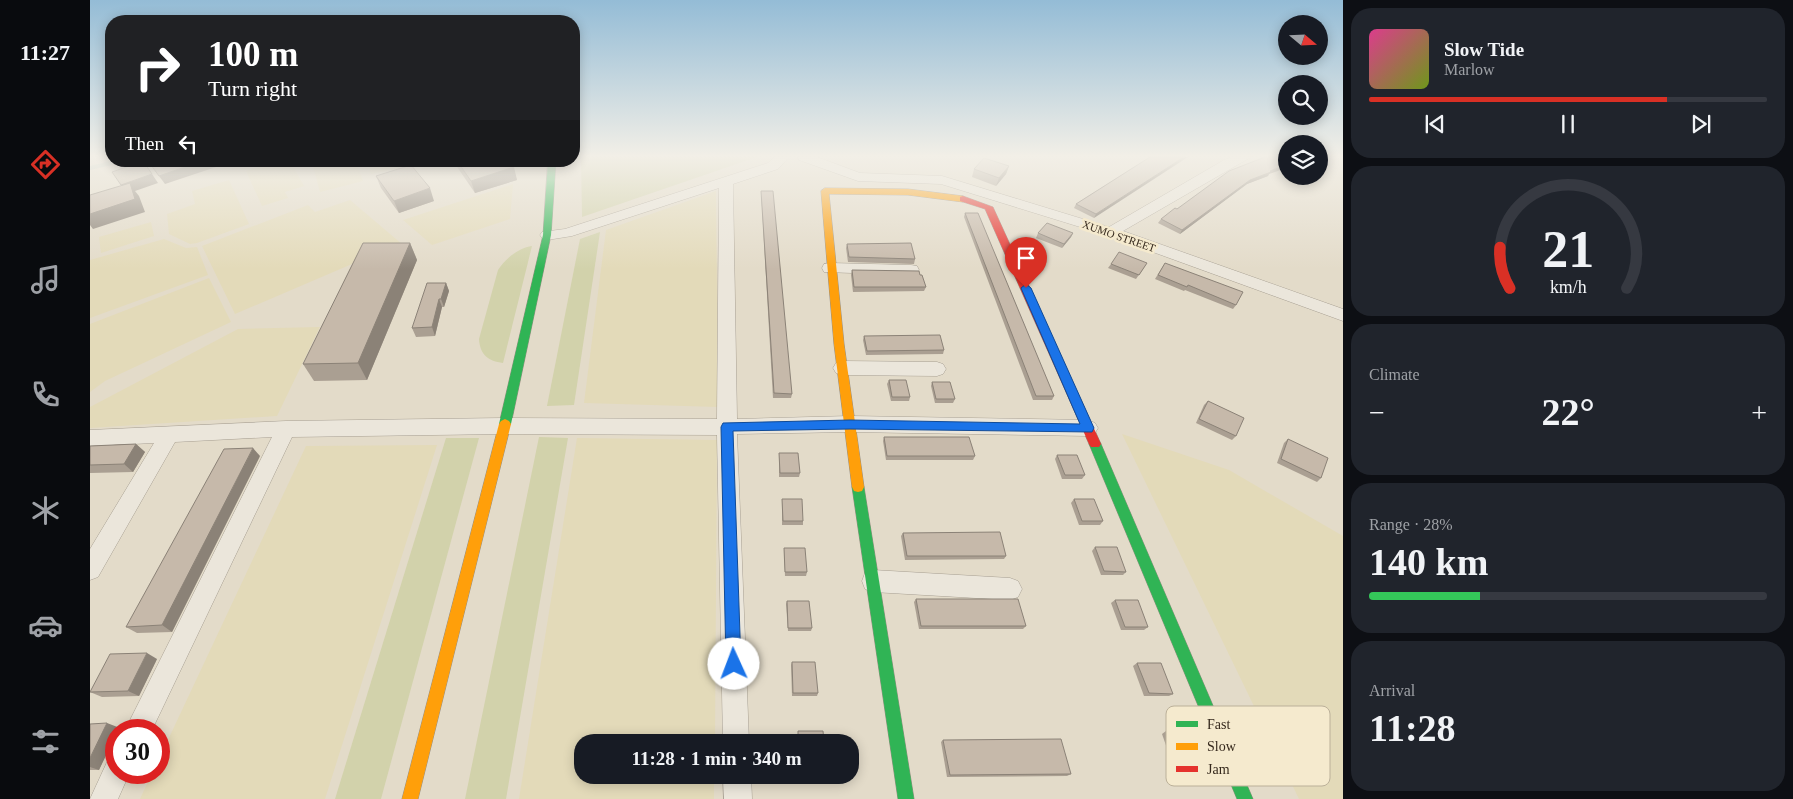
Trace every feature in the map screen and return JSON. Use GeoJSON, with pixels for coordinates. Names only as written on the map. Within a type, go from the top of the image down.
{"type":"FeatureCollection","features":[{"type":"Feature","properties":{"kind":"street"},"geometry":{"type":"LineString","coordinates":[[410,799],[517,376],[547,235],[550,194]]}},
{"type":"Feature","properties":{"kind":"street"},"geometry":{"type":"LineString","coordinates":[[547,235],[566,233],[687,194]]}},
{"type":"Feature","properties":{"kind":"street"},"geometry":{"type":"LineString","coordinates":[[726,194],[727,427],[736,734]]}},
{"type":"Feature","properties":{"kind":"street"},"geometry":{"type":"LineString","coordinates":[[825,194],[830,268],[842,368],[906,799]]}},
{"type":"Feature","properties":{"kind":"street"},"geometry":{"type":"LineString","coordinates":[[945,194],[969,199],[988,207],[1088,428],[1206,706]]}},
{"type":"Feature","properties":{"kind":"street","name":"XUMO STREET"},"geometry":{"type":"LineString","coordinates":[[988,194],[1111,232],[1343,315]]}},
{"type":"Feature","properties":{"kind":"street"},"geometry":{"type":"LineString","coordinates":[[1111,232],[1175,194]]}},
{"type":"Feature","properties":{"kind":"street"},"geometry":{"type":"LineString","coordinates":[[830,268],[911,270]]}},
{"type":"Feature","properties":{"kind":"street"},"geometry":{"type":"LineString","coordinates":[[842,368],[937,369]]}},
{"type":"Feature","properties":{"kind":"street"},"geometry":{"type":"LineString","coordinates":[[90,438],[168,436],[286,429],[503,426],[727,427],[850,424],[1088,428]]}},
{"type":"Feature","properties":{"kind":"street"},"geometry":{"type":"LineString","coordinates":[[143,719],[286,429]]}},
{"type":"Feature","properties":{"kind":"street"},"geometry":{"type":"LineString","coordinates":[[90,570],[168,436]]}},
{"type":"Feature","properties":{"kind":"street"},"geometry":{"type":"LineString","coordinates":[[873,581],[1010,589]]}},
{"type":"Feature","properties":{"kind":"street"},"geometry":{"type":"LineString","coordinates":[[104,799],[111,784]]}},
{"type":"Feature","properties":{"kind":"street"},"geometry":{"type":"LineString","coordinates":[[737,784],[738,799]]}},
{"type":"Feature","properties":{"kind":"street"},"geometry":{"type":"LineString","coordinates":[[1239,786],[1245,799]]}},
{"type":"Feature","properties":{"kind":"shaded area"},"geometry":{"type":"Polygon","coordinates":[[[193,194],[235,194],[249,224],[190,244],[169,234],[167,214],[195,204],[193,194]]]}},
{"type":"Feature","properties":{"kind":"shaded area"},"geometry":{"type":"Polygon","coordinates":[[[257,194],[286,194],[288,198],[262,206],[257,194]]]}},
{"type":"Feature","properties":{"kind":"shaded area"},"geometry":{"type":"Polygon","coordinates":[[[482,194],[512,194],[510,219],[432,245],[403,220],[482,194]]]}},
{"type":"Feature","properties":{"kind":"shaded area"},"geometry":{"type":"Polygon","coordinates":[[[707,194],[716,194],[718,407],[584,403],[606,230],[707,194]]]}},
{"type":"Feature","properties":{"kind":"shaded area"},"geometry":{"type":"Polygon","coordinates":[[[350,200],[409,250],[366,258],[235,314],[202,246],[308,205],[315,212],[350,200]]]}},
{"type":"Feature","properties":{"kind":"shaded area"},"geometry":{"type":"Polygon","coordinates":[[[151,222],[154,236],[101,253],[99,237],[151,222]]]}},
{"type":"Feature","properties":{"kind":"shaded area"},"geometry":{"type":"Polygon","coordinates":[[[164,239],[186,248],[197,247],[208,275],[90,318],[90,260],[164,239]]]}},
{"type":"Feature","properties":{"kind":"shaded area"},"geometry":{"type":"Polygon","coordinates":[[[209,278],[231,322],[105,381],[90,392],[90,324],[209,278]]]}},
{"type":"Feature","properties":{"kind":"shaded area"},"geometry":{"type":"Polygon","coordinates":[[[320,327],[277,416],[90,428],[90,407],[238,329],[320,327]]]}},
{"type":"Feature","properties":{"kind":"shaded area"},"geometry":{"type":"Polygon","coordinates":[[[1122,434],[1229,470],[1343,536],[1343,799],[1299,799],[1293,786],[1330,786],[1330,706],[1254,706],[1122,434]]]}},
{"type":"Feature","properties":{"kind":"shaded area"},"geometry":{"type":"Polygon","coordinates":[[[577,438],[717,440],[715,734],[574,734],[574,784],[714,784],[714,799],[519,799],[577,438]]]}},
{"type":"Feature","properties":{"kind":"shaded area"},"geometry":{"type":"Polygon","coordinates":[[[437,445],[325,799],[140,799],[147,784],[170,784],[170,736],[306,446],[437,445]]]}},
{"type":"Feature","properties":{"kind":"green space"},"geometry":{"type":"Polygon","coordinates":[[[582,194],[648,194],[582,217],[582,194]]]}},
{"type":"Feature","properties":{"kind":"green space"},"geometry":{"type":"Polygon","coordinates":[[[600,232],[574,405],[547,406],[580,239],[600,232]]]}},
{"type":"Feature","properties":{"kind":"green space"},"geometry":{"type":"Polygon","coordinates":[[[532,246],[503,363],[493,361],[483,353],[479,339],[498,270],[512,255],[532,246]]]}},
{"type":"Feature","properties":{"kind":"green space"},"geometry":{"type":"Polygon","coordinates":[[[539,437],[568,438],[506,799],[465,799],[539,437]]]}},
{"type":"Feature","properties":{"kind":"green space"},"geometry":{"type":"Polygon","coordinates":[[[446,438],[479,438],[381,799],[335,799],[446,438]]]}},
{"type":"Feature","properties":{"kind":"building"},"geometry":{"type":"Polygon","coordinates":[[[134,194],[135,199],[90,214],[90,195],[134,194]]]}},
{"type":"Feature","properties":{"kind":"building"},"geometry":{"type":"Polygon","coordinates":[[[389,194],[413,194],[394,201],[389,194]]]}},
{"type":"Feature","properties":{"kind":"building"},"geometry":{"type":"Polygon","coordinates":[[[761,194],[773,194],[792,394],[774,393],[761,194]]]}},
{"type":"Feature","properties":{"kind":"building"},"geometry":{"type":"Polygon","coordinates":[[[1091,194],[1126,194],[1096,214],[1076,204],[1091,194]]]}},
{"type":"Feature","properties":{"kind":"building"},"geometry":{"type":"Polygon","coordinates":[[[1197,194],[1231,194],[1182,230],[1161,219],[1175,208],[1177,209],[1197,194]]]}},
{"type":"Feature","properties":{"kind":"building"},"geometry":{"type":"Polygon","coordinates":[[[965,213],[978,213],[1054,396],[1036,396],[965,213]]]}},
{"type":"Feature","properties":{"kind":"building"},"geometry":{"type":"Polygon","coordinates":[[[1047,223],[1073,233],[1064,244],[1038,233],[1047,223]]]}},
{"type":"Feature","properties":{"kind":"building"},"geometry":{"type":"Polygon","coordinates":[[[363,243],[410,243],[358,363],[303,364],[363,243]]]}},
{"type":"Feature","properties":{"kind":"building"},"geometry":{"type":"Polygon","coordinates":[[[911,243],[915,259],[849,257],[847,244],[911,243]]]}},
{"type":"Feature","properties":{"kind":"building"},"geometry":{"type":"Polygon","coordinates":[[[1119,252],[1147,263],[1139,275],[1111,264],[1119,252]]]}},
{"type":"Feature","properties":{"kind":"building"},"geometry":{"type":"Polygon","coordinates":[[[1165,263],[1243,292],[1236,305],[1188,285],[1187,287],[1158,275],[1165,263]]]}},
{"type":"Feature","properties":{"kind":"building"},"geometry":{"type":"Polygon","coordinates":[[[852,270],[919,271],[926,287],[854,287],[852,270]]]}},
{"type":"Feature","properties":{"kind":"building"},"geometry":{"type":"Polygon","coordinates":[[[427,283],[446,283],[441,299],[439,299],[432,327],[412,328],[427,283]]]}},
{"type":"Feature","properties":{"kind":"building"},"geometry":{"type":"Polygon","coordinates":[[[940,335],[944,350],[867,351],[864,336],[940,335]]]}},
{"type":"Feature","properties":{"kind":"building"},"geometry":{"type":"Polygon","coordinates":[[[889,380],[906,380],[910,397],[892,397],[889,380]]]}},
{"type":"Feature","properties":{"kind":"building"},"geometry":{"type":"Polygon","coordinates":[[[932,382],[950,382],[955,399],[936,399],[932,382]]]}},
{"type":"Feature","properties":{"kind":"building"},"geometry":{"type":"Polygon","coordinates":[[[1208,401],[1244,418],[1236,436],[1199,419],[1208,401]]]}},
{"type":"Feature","properties":{"kind":"building"},"geometry":{"type":"Polygon","coordinates":[[[884,437],[969,437],[975,456],[887,456],[884,437]]]}},
{"type":"Feature","properties":{"kind":"building"},"geometry":{"type":"Polygon","coordinates":[[[1288,439],[1328,458],[1321,478],[1281,459],[1288,439]]]}},
{"type":"Feature","properties":{"kind":"building"},"geometry":{"type":"Polygon","coordinates":[[[136,444],[124,464],[90,465],[90,446],[136,444]]]}},
{"type":"Feature","properties":{"kind":"building"},"geometry":{"type":"Polygon","coordinates":[[[253,448],[162,625],[126,627],[224,449],[253,448]]]}},
{"type":"Feature","properties":{"kind":"building"},"geometry":{"type":"Polygon","coordinates":[[[779,453],[798,453],[800,473],[780,473],[779,453]]]}},
{"type":"Feature","properties":{"kind":"building"},"geometry":{"type":"Polygon","coordinates":[[[1057,455],[1077,455],[1085,475],[1065,475],[1057,455]]]}},
{"type":"Feature","properties":{"kind":"building"},"geometry":{"type":"Polygon","coordinates":[[[782,499],[802,499],[803,521],[783,521],[782,499]]]}},
{"type":"Feature","properties":{"kind":"building"},"geometry":{"type":"Polygon","coordinates":[[[1074,499],[1094,499],[1103,521],[1082,521],[1074,499]]]}},
{"type":"Feature","properties":{"kind":"building"},"geometry":{"type":"Polygon","coordinates":[[[1000,532],[1006,556],[907,556],[903,533],[1000,532]]]}},
{"type":"Feature","properties":{"kind":"building"},"geometry":{"type":"Polygon","coordinates":[[[1095,547],[1117,547],[1126,572],[1104,571],[1095,547]]]}},
{"type":"Feature","properties":{"kind":"building"},"geometry":{"type":"Polygon","coordinates":[[[784,548],[805,548],[807,572],[785,572],[784,548]]]}},
{"type":"Feature","properties":{"kind":"building"},"geometry":{"type":"Polygon","coordinates":[[[916,599],[1018,599],[1026,626],[921,626],[916,599]]]}},
{"type":"Feature","properties":{"kind":"building"},"geometry":{"type":"Polygon","coordinates":[[[1115,600],[1138,600],[1148,627],[1125,627],[1115,600]]]}},
{"type":"Feature","properties":{"kind":"building"},"geometry":{"type":"Polygon","coordinates":[[[787,601],[809,601],[812,628],[788,628],[787,601]]]}},
{"type":"Feature","properties":{"kind":"building"},"geometry":{"type":"Polygon","coordinates":[[[147,653],[128,691],[90,692],[110,654],[147,653]]]}},
{"type":"Feature","properties":{"kind":"building"},"geometry":{"type":"Polygon","coordinates":[[[792,662],[815,662],[818,693],[793,693],[792,662]]]}},
{"type":"Feature","properties":{"kind":"building"},"geometry":{"type":"Polygon","coordinates":[[[1137,663],[1161,663],[1173,694],[1149,693],[1137,663]]]}},
{"type":"Feature","properties":{"kind":"building"},"geometry":{"type":"Polygon","coordinates":[[[105,723],[105,727],[90,758],[90,724],[105,723]]]}},
{"type":"Feature","properties":{"kind":"building"},"geometry":{"type":"Polygon","coordinates":[[[798,731],[823,731],[823,734],[798,734],[798,731]]]}},
{"type":"Feature","properties":{"kind":"building"},"geometry":{"type":"Polygon","coordinates":[[[1061,739],[1071,774],[950,775],[943,740],[1061,739]]]}},
{"type":"Feature","properties":{"kind":"traffic: fast"},"geometry":{"type":"LineString","coordinates":[[505,424],[547,235],[550,194]]}},
{"type":"Feature","properties":{"kind":"traffic: fast"},"geometry":{"type":"LineString","coordinates":[[1095,444],[1206,706]]}},
{"type":"Feature","properties":{"kind":"traffic: fast"},"geometry":{"type":"LineString","coordinates":[[858,487],[906,799]]}},
{"type":"Feature","properties":{"kind":"traffic: fast"},"geometry":{"type":"LineString","coordinates":[[1240,786],[1245,799]]}},
{"type":"Feature","properties":{"kind":"traffic: slow"},"geometry":{"type":"LineString","coordinates":[[825,194],[839,344],[858,487]]}},
{"type":"Feature","properties":{"kind":"traffic: slow"},"geometry":{"type":"LineString","coordinates":[[926,194],[963,199]]}},
{"type":"Feature","properties":{"kind":"traffic: slow"},"geometry":{"type":"LineString","coordinates":[[410,799],[505,424]]}},
{"type":"Feature","properties":{"kind":"traffic: jam"},"geometry":{"type":"LineString","coordinates":[[963,199],[989,207],[1095,444]]}},
{"type":"Feature","properties":{"kind":"route"},"geometry":{"type":"LineString","coordinates":[[734,664],[727,427],[850,424],[1088,428],[1026,288]]}}]}
